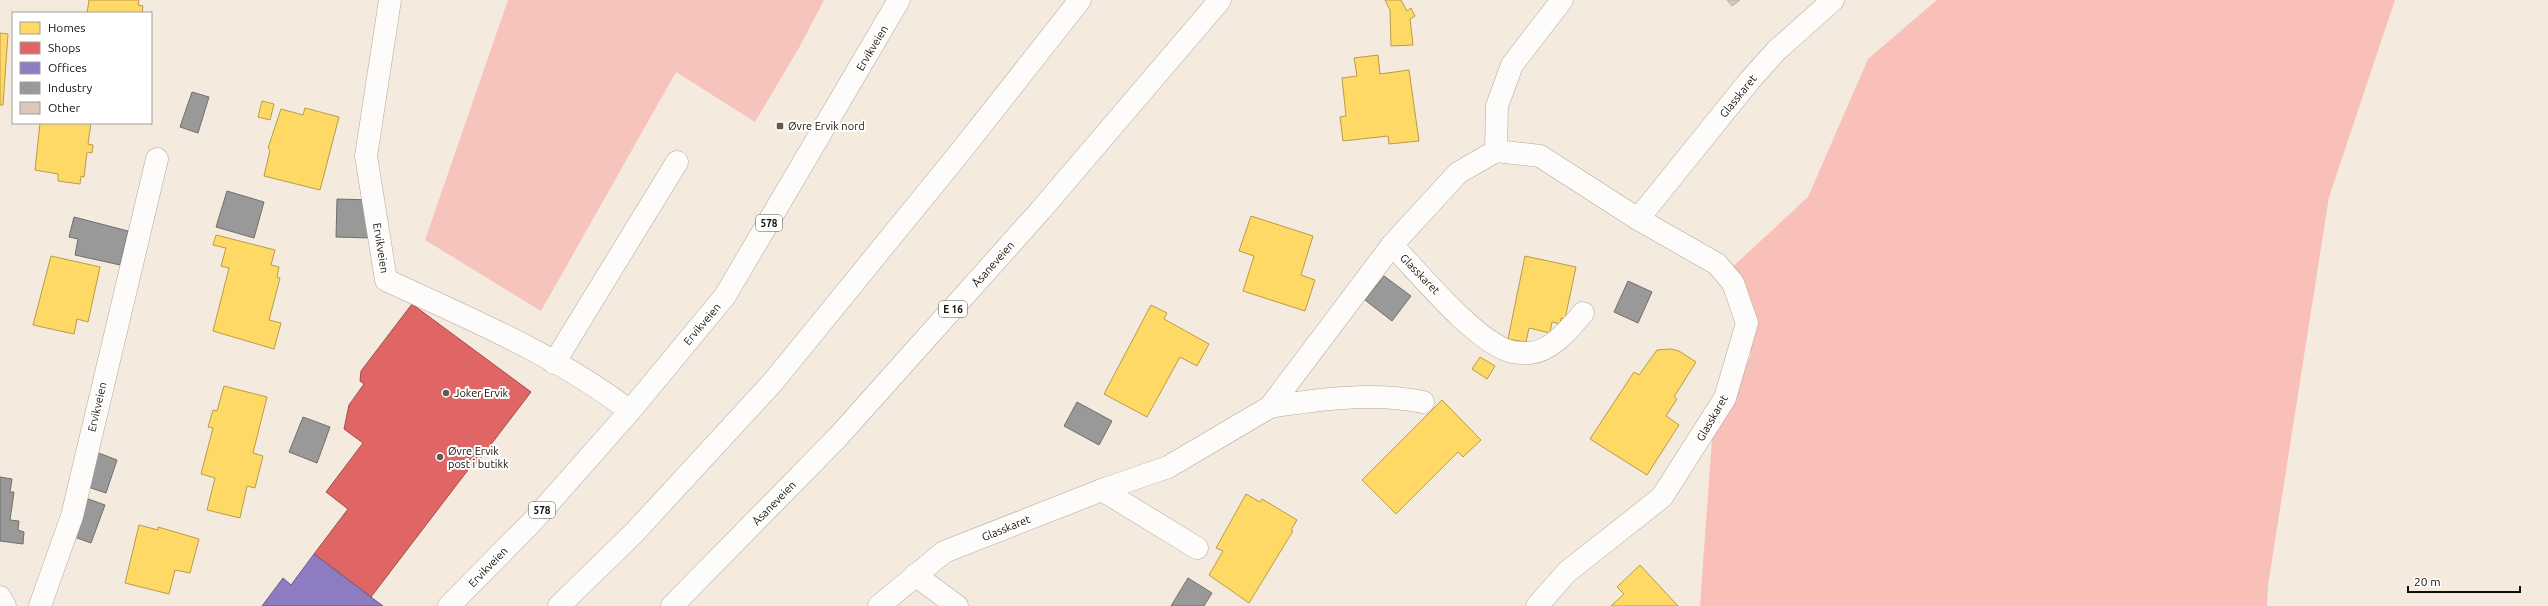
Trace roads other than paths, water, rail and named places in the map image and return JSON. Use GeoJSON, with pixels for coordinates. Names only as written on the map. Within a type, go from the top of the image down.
{"type":"FeatureCollection","features":[{"type":"Feature","properties":{"kind":"main road","name":"Ervikveien"},"geometry":{"type":"LineString","coordinates":[[390,0],[366,156],[386,280],[518,342],[603,390],[630,411]]}},
{"type":"Feature","properties":{"kind":"main road","name":"Ervikveien"},"geometry":{"type":"LineString","coordinates":[[449,606],[532,522],[630,411],[725,296],[899,0]]}},
{"type":"Feature","properties":{"kind":"main road"},"geometry":{"type":"LineString","coordinates":[[558,606],[634,533],[774,382],[961,151],[1080,0]]}},
{"type":"Feature","properties":{"kind":"main road","name":"Åsaneveien"},"geometry":{"type":"LineString","coordinates":[[672,606],[837,438],[1040,212],[1220,0]]}},
{"type":"Feature","properties":{"kind":"main road","name":"Glasskaret"},"geometry":{"type":"LineString","coordinates":[[1638,219],[1750,80],[1776,52],[1833,0]]}},
{"type":"Feature","properties":{"kind":"main road"},"geometry":{"type":"LineString","coordinates":[[1496,152],[1497,106],[1512,65],[1559,1]]}},
{"type":"Feature","properties":{"kind":"main road","name":"Glasskaret"},"geometry":{"type":"LineString","coordinates":[[1270,407],[1392,245],[1458,173],[1496,152],[1540,156],[1638,219],[1717,264],[1733,283],[1747,323],[1725,398],[1662,496],[1567,572],[1537,606]]}},
{"type":"Feature","properties":{"kind":"main road","name":"Ervikveien"},"geometry":{"type":"LineString","coordinates":[[40,606],[72,516],[157,159]]}},
{"type":"Feature","properties":{"kind":"main road"},"geometry":{"type":"LineString","coordinates":[[554,363],[677,162]]}},
{"type":"Feature","properties":{"kind":"main road","name":"Glasskaret"},"geometry":{"type":"LineString","coordinates":[[1392,245],[1482,336],[1510,352],[1532,353],[1550,344],[1565,334],[1583,313]]}},
{"type":"Feature","properties":{"kind":"main road","name":"Glasskaret"},"geometry":{"type":"LineString","coordinates":[[879,606],[915,574],[944,552],[1102,490],[1168,466],[1270,407],[1323,399],[1406,398],[1423,402]]}},
{"type":"Feature","properties":{"kind":"main road"},"geometry":{"type":"LineString","coordinates":[[1102,490],[1196,548]]}},
{"type":"Feature","properties":{"kind":"main road"},"geometry":{"type":"LineString","coordinates":[[915,574],[957,606]]}},
{"type":"Feature","properties":{"kind":"main road"},"geometry":{"type":"LineString","coordinates":[[0,597],[5,606]]}},
{"type":"Feature","properties":{"kind":"place","name":"Øvre Ervik nord"},"geometry":{"type":"Point","coordinates":[780,126]}},
{"type":"Feature","properties":{"kind":"place","name":"Joker Ervik"},"geometry":{"type":"Point","coordinates":[446,393]}},
{"type":"Feature","properties":{"kind":"place","name":"Øvre Ervik post i butikk"},"geometry":{"type":"Point","coordinates":[440,457]}}]}
